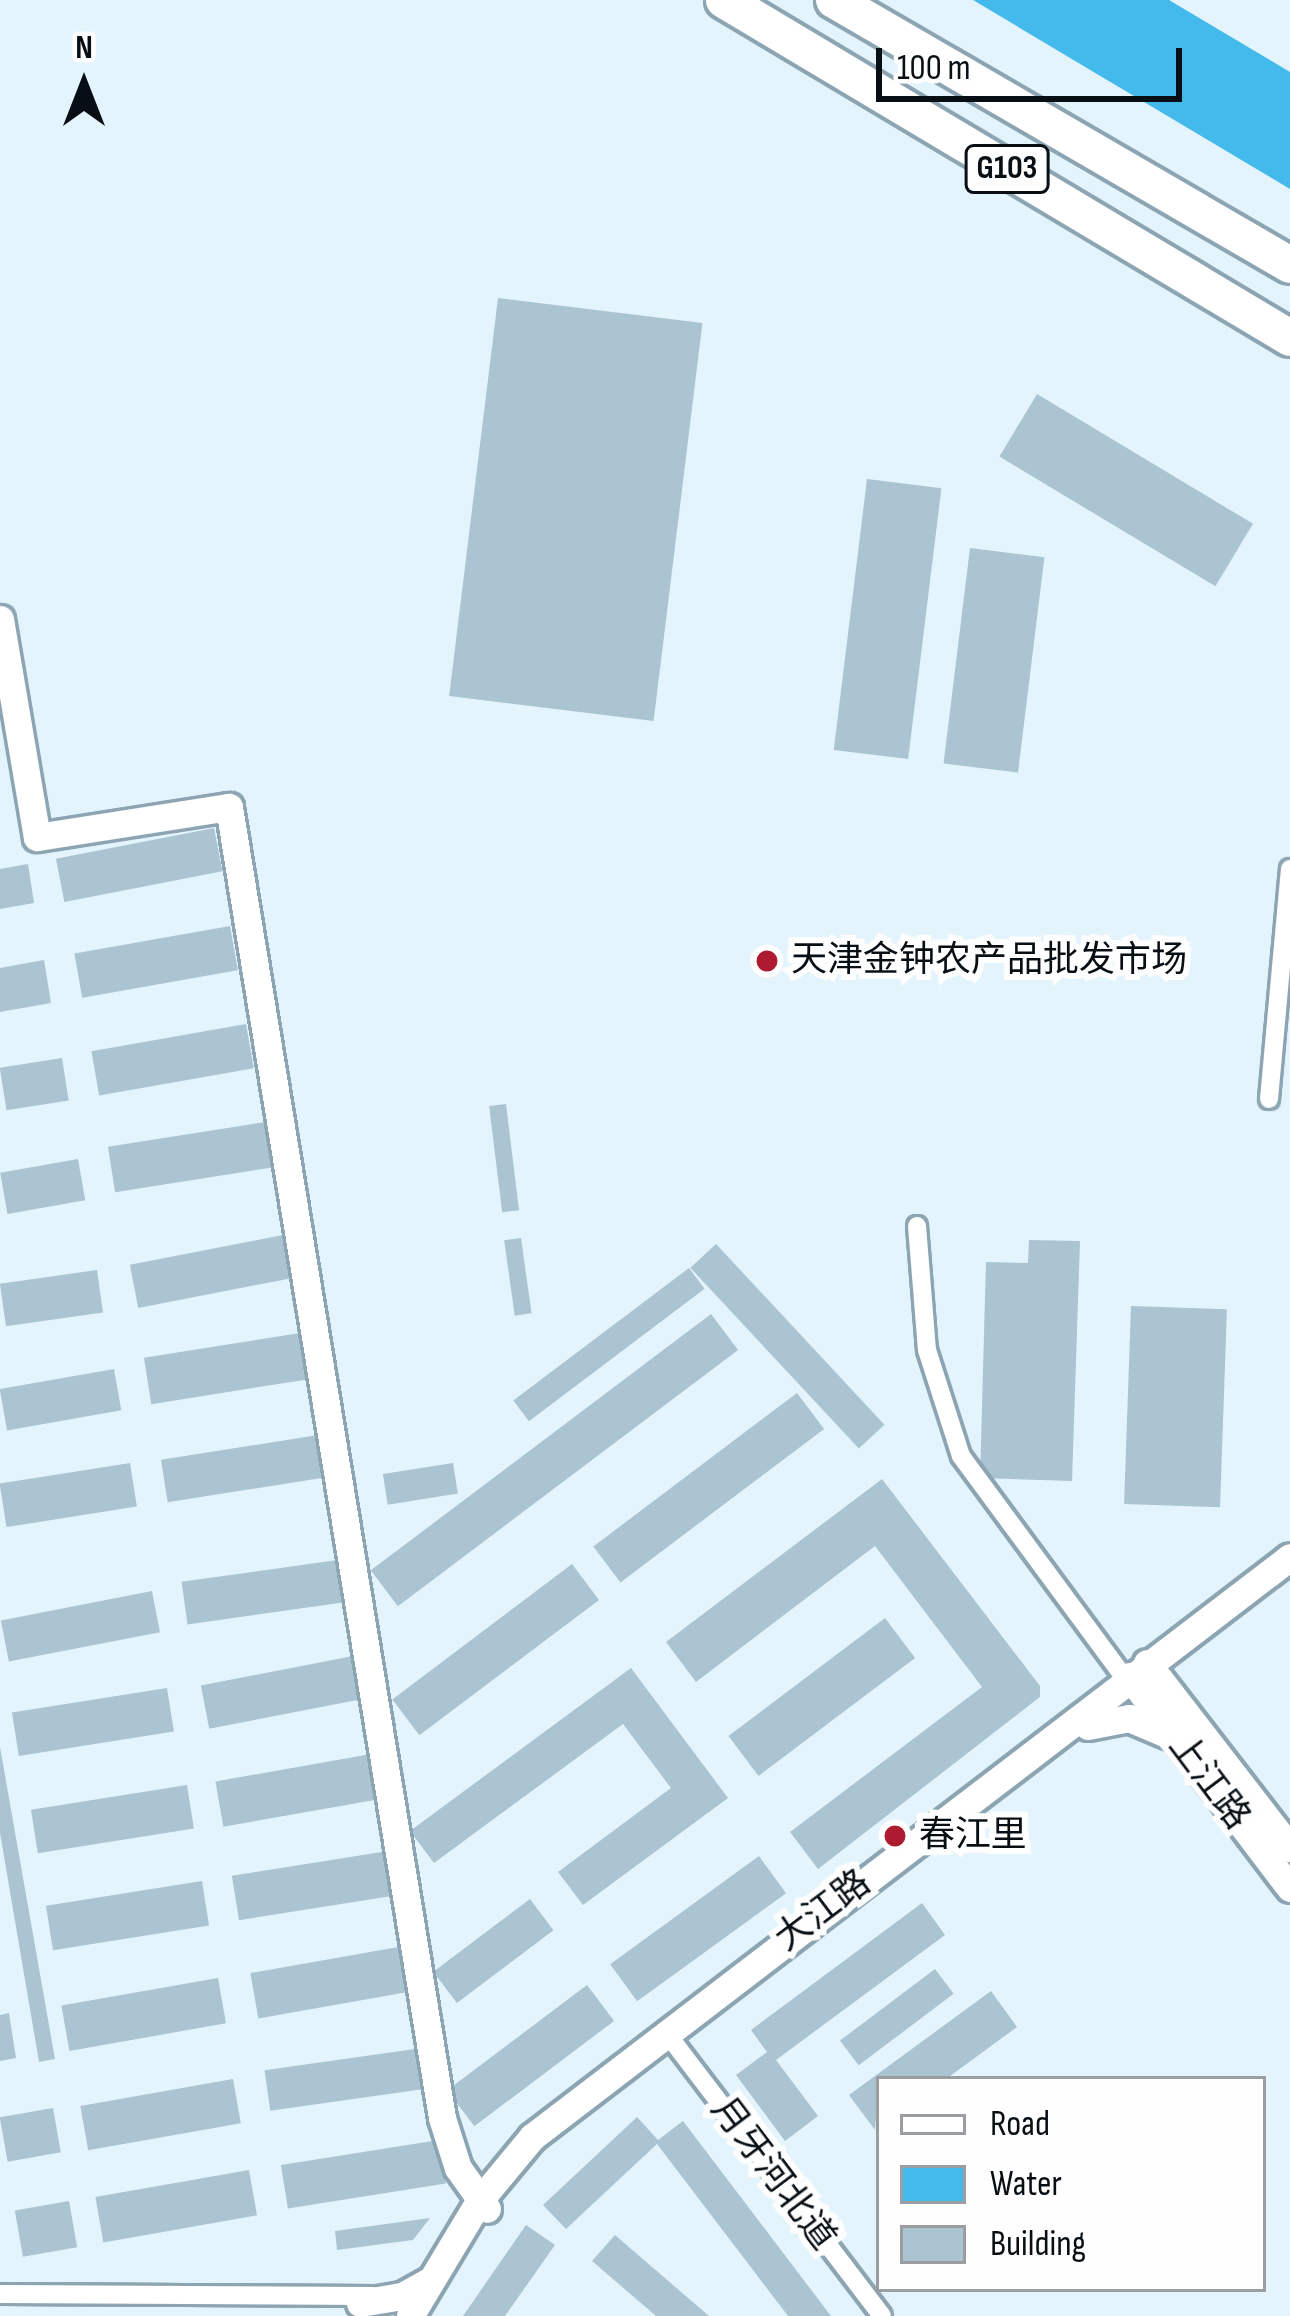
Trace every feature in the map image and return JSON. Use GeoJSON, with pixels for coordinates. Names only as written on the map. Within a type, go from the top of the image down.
{"type":"FeatureCollection","features":[{"type":"Feature","properties":{"kind":"highway","name":"G103"},"geometry":{"type":"LineString","coordinates":[[724,0],[1290,338]]}},
{"type":"Feature","properties":{"kind":"highway","name":"G103"},"geometry":{"type":"LineString","coordinates":[[834,0],[1290,265]]}},
{"type":"Feature","properties":{"kind":"street"},"geometry":{"type":"LineString","coordinates":[[0,620],[3,660],[37,837],[229,807],[436,2081],[458,2168],[483,2205]]}},
{"type":"Feature","properties":{"kind":"street"},"geometry":{"type":"LineString","coordinates":[[1269,1099],[1290,869]]}},
{"type":"Feature","properties":{"kind":"street"},"geometry":{"type":"LineString","coordinates":[[917,1226],[927,1350],[961,1456],[1137,1684],[1187,1733]]}},
{"type":"Feature","properties":{"kind":"street"},"geometry":{"type":"LineString","coordinates":[[1137,1684],[1290,1557]]}},
{"type":"Feature","properties":{"kind":"street"},"geometry":{"type":"LineString","coordinates":[[1086,1719],[1290,1572]]}},
{"type":"Feature","properties":{"kind":"street"},"geometry":{"type":"LineString","coordinates":[[1086,1719],[1129,1718],[1187,1733]]}},
{"type":"Feature","properties":{"kind":"street","name":"大江路"},"geometry":{"type":"LineString","coordinates":[[420,2302],[483,2205],[543,2147],[669,2037],[1086,1719]]}},
{"type":"Feature","properties":{"kind":"street","name":"上江路"},"geometry":{"type":"LineString","coordinates":[[1187,1733],[1290,1848]]}},
{"type":"Feature","properties":{"kind":"street","name":"上江路"},"geometry":{"type":"LineString","coordinates":[[1187,1733],[1290,1888]]}},
{"type":"Feature","properties":{"kind":"street","name":"月牙河北道"},"geometry":{"type":"LineString","coordinates":[[669,2037],[882,2316]]}},
{"type":"Feature","properties":{"kind":"street"},"geometry":{"type":"LineString","coordinates":[[361,2299],[408,2279],[456,2249]]}},
{"type":"Feature","properties":{"kind":"street"},"geometry":{"type":"LineString","coordinates":[[0,2298],[420,2302]]}},
{"type":"Feature","properties":{"kind":"water"},"geometry":{"type":"Polygon","coordinates":[[[973,0],[1169,0],[1290,72],[1290,189],[973,0]]]}},
{"type":"Feature","properties":{"kind":"building"},"geometry":{"type":"Polygon","coordinates":[[[498,298],[702,323],[654,721],[449,696],[498,298]]]}},
{"type":"Feature","properties":{"kind":"building"},"geometry":{"type":"Polygon","coordinates":[[[1037,394],[1253,524],[1215,586],[999,457],[1037,394]]]}},
{"type":"Feature","properties":{"kind":"building"},"geometry":{"type":"Polygon","coordinates":[[[867,479],[941,488],[908,759],[834,750],[867,479]]]}},
{"type":"Feature","properties":{"kind":"building"},"geometry":{"type":"Polygon","coordinates":[[[970,548],[1044,557],[1018,773],[944,763],[970,548]]]}},
{"type":"Feature","properties":{"kind":"building"},"geometry":{"type":"Polygon","coordinates":[[[214,828],[222,871],[64,902],[56,859],[214,828]]]}},
{"type":"Feature","properties":{"kind":"building"},"geometry":{"type":"Polygon","coordinates":[[[28,864],[34,903],[0,909],[0,869],[28,864]]]}},
{"type":"Feature","properties":{"kind":"building"},"geometry":{"type":"Polygon","coordinates":[[[230,926],[238,970],[82,998],[74,953],[230,926]]]}},
{"type":"Feature","properties":{"kind":"building"},"geometry":{"type":"Polygon","coordinates":[[[44,960],[51,1003],[0,1012],[0,968],[44,960]]]}},
{"type":"Feature","properties":{"kind":"building"},"geometry":{"type":"Polygon","coordinates":[[[246,1024],[254,1068],[99,1096],[91,1051],[246,1024]]]}},
{"type":"Feature","properties":{"kind":"building"},"geometry":{"type":"Polygon","coordinates":[[[62,1058],[69,1100],[7,1110],[0,1068],[62,1058]]]}},
{"type":"Feature","properties":{"kind":"building"},"geometry":{"type":"Polygon","coordinates":[[[506,1104],[519,1210],[502,1212],[489,1106],[506,1104]]]}},
{"type":"Feature","properties":{"kind":"building"},"geometry":{"type":"Polygon","coordinates":[[[265,1122],[272,1167],[115,1192],[108,1147],[265,1122]]]}},
{"type":"Feature","properties":{"kind":"building"},"geometry":{"type":"Polygon","coordinates":[[[78,1159],[85,1200],[7,1214],[0,1173],[78,1159]]]}},
{"type":"Feature","properties":{"kind":"building"},"geometry":{"type":"Polygon","coordinates":[[[283,1235],[291,1278],[138,1308],[130,1265],[283,1235]]]}},
{"type":"Feature","properties":{"kind":"building"},"geometry":{"type":"Polygon","coordinates":[[[521,1238],[532,1313],[515,1316],[504,1240],[521,1238]]]}},
{"type":"Feature","properties":{"kind":"building"},"geometry":{"type":"Polygon","coordinates":[[[1029,1240],[1080,1241],[1072,1481],[980,1478],[986,1262],[1028,1263],[1029,1240]]]}},
{"type":"Feature","properties":{"kind":"building"},"geometry":{"type":"Polygon","coordinates":[[[716,1244],[884,1425],[859,1449],[690,1268],[716,1244]]]}},
{"type":"Feature","properties":{"kind":"building"},"geometry":{"type":"Polygon","coordinates":[[[689,1268],[705,1289],[529,1421],[513,1400],[689,1268]]]}},
{"type":"Feature","properties":{"kind":"building"},"geometry":{"type":"Polygon","coordinates":[[[97,1270],[103,1313],[6,1326],[0,1284],[97,1270]]]}},
{"type":"Feature","properties":{"kind":"building"},"geometry":{"type":"Polygon","coordinates":[[[1131,1306],[1227,1309],[1220,1507],[1124,1504],[1131,1306]]]}},
{"type":"Feature","properties":{"kind":"building"},"geometry":{"type":"Polygon","coordinates":[[[711,1314],[738,1350],[398,1606],[371,1570],[711,1314]]]}},
{"type":"Feature","properties":{"kind":"building"},"geometry":{"type":"Polygon","coordinates":[[[300,1333],[307,1379],[151,1404],[144,1358],[300,1333]]]}},
{"type":"Feature","properties":{"kind":"building"},"geometry":{"type":"Polygon","coordinates":[[[114,1369],[121,1410],[7,1431],[0,1389],[114,1369]]]}},
{"type":"Feature","properties":{"kind":"building"},"geometry":{"type":"Polygon","coordinates":[[[797,1393],[824,1429],[620,1582],[593,1546],[797,1393]]]}},
{"type":"Feature","properties":{"kind":"building"},"geometry":{"type":"Polygon","coordinates":[[[318,1435],[325,1477],[168,1502],[161,1460],[318,1435]]]}},
{"type":"Feature","properties":{"kind":"building"},"geometry":{"type":"Polygon","coordinates":[[[130,1463],[137,1506],[7,1527],[0,1484],[130,1463]]]}},
{"type":"Feature","properties":{"kind":"building"},"geometry":{"type":"Polygon","coordinates":[[[453,1463],[458,1494],[388,1505],[383,1474],[453,1463]]]}},
{"type":"Feature","properties":{"kind":"building"},"geometry":{"type":"Polygon","coordinates":[[[882,1479],[1040,1686],[1040,1697],[818,1869],[790,1832],[982,1687],[875,1546],[696,1682],[666,1642],[882,1479]]]}},
{"type":"Feature","properties":{"kind":"building"},"geometry":{"type":"Polygon","coordinates":[[[337,1560],[343,1603],[188,1624],[182,1582],[337,1560]]]}},
{"type":"Feature","properties":{"kind":"building"},"geometry":{"type":"Polygon","coordinates":[[[572,1564],[599,1600],[419,1735],[392,1699],[572,1564]]]}},
{"type":"Feature","properties":{"kind":"building"},"geometry":{"type":"Polygon","coordinates":[[[152,1591],[160,1632],[9,1662],[1,1620],[152,1591]]]}},
{"type":"Feature","properties":{"kind":"building"},"geometry":{"type":"Polygon","coordinates":[[[885,1618],[915,1658],[759,1776],[728,1736],[885,1618]]]}},
{"type":"Feature","properties":{"kind":"building"},"geometry":{"type":"Polygon","coordinates":[[[353,1656],[361,1699],[209,1729],[201,1686],[353,1656]]]}},
{"type":"Feature","properties":{"kind":"building"},"geometry":{"type":"Polygon","coordinates":[[[631,1668],[728,1798],[583,1905],[558,1872],[671,1788],[623,1724],[434,1863],[410,1831],[631,1668]]]}},
{"type":"Feature","properties":{"kind":"building"},"geometry":{"type":"Polygon","coordinates":[[[167,1688],[174,1731],[19,1756],[12,1713],[167,1688]]]}},
{"type":"Feature","properties":{"kind":"building"},"geometry":{"type":"Polygon","coordinates":[[[0,1747],[55,2059],[39,2062],[0,1833],[0,1747]]]}},
{"type":"Feature","properties":{"kind":"building"},"geometry":{"type":"Polygon","coordinates":[[[371,1754],[379,1799],[223,1827],[215,1781],[371,1754]]]}},
{"type":"Feature","properties":{"kind":"building"},"geometry":{"type":"Polygon","coordinates":[[[187,1785],[194,1828],[38,1853],[31,1810],[187,1785]]]}},
{"type":"Feature","properties":{"kind":"building"},"geometry":{"type":"Polygon","coordinates":[[[388,1851],[395,1895],[239,1920],[232,1876],[388,1851]]]}},
{"type":"Feature","properties":{"kind":"building"},"geometry":{"type":"Polygon","coordinates":[[[759,1856],[786,1893],[637,2001],[610,1964],[759,1856]]]}},
{"type":"Feature","properties":{"kind":"building"},"geometry":{"type":"Polygon","coordinates":[[[202,1881],[209,1925],[53,1950],[46,1906],[202,1881]]]}},
{"type":"Feature","properties":{"kind":"building"},"geometry":{"type":"Polygon","coordinates":[[[530,1899],[553,1930],[457,2003],[433,1972],[530,1899]]]}},
{"type":"Feature","properties":{"kind":"building"},"geometry":{"type":"Polygon","coordinates":[[[922,1903],[945,1935],[776,2060],[818,2116],[785,2141],[736,2075],[767,2052],[751,2030],[922,1903]]]}},
{"type":"Feature","properties":{"kind":"building"},"geometry":{"type":"Polygon","coordinates":[[[404,1946],[412,1991],[258,2018],[250,1973],[404,1946]]]}},
{"type":"Feature","properties":{"kind":"building"},"geometry":{"type":"Polygon","coordinates":[[[935,1969],[954,1994],[859,2065],[840,2041],[935,1969]]]}},
{"type":"Feature","properties":{"kind":"building"},"geometry":{"type":"Polygon","coordinates":[[[218,1978],[226,2023],[69,2051],[61,2006],[218,1978]]]}},
{"type":"Feature","properties":{"kind":"building"},"geometry":{"type":"Polygon","coordinates":[[[587,1985],[614,2021],[474,2126],[447,2090],[587,1985]]]}},
{"type":"Feature","properties":{"kind":"building"},"geometry":{"type":"Polygon","coordinates":[[[991,1991],[1017,2027],[950,2076],[876,2076],[875,2130],[849,2095],[991,1991]]]}},
{"type":"Feature","properties":{"kind":"building"},"geometry":{"type":"Polygon","coordinates":[[[9,2013],[16,2058],[0,2061],[0,2015],[9,2013]]]}},
{"type":"Feature","properties":{"kind":"building"},"geometry":{"type":"Polygon","coordinates":[[[422,2048],[428,2089],[270,2111],[265,2070],[422,2048]]]}},
{"type":"Feature","properties":{"kind":"building"},"geometry":{"type":"Polygon","coordinates":[[[233,2079],[241,2123],[88,2150],[80,2106],[233,2079]]]}},
{"type":"Feature","properties":{"kind":"building"},"geometry":{"type":"Polygon","coordinates":[[[53,2108],[61,2152],[8,2162],[0,2117],[53,2108]]]}},
{"type":"Feature","properties":{"kind":"building"},"geometry":{"type":"Polygon","coordinates":[[[637,2117],[658,2140],[683,2121],[831,2316],[788,2316],[657,2144],[566,2229],[543,2205],[637,2117]]]}},
{"type":"Feature","properties":{"kind":"building"},"geometry":{"type":"Polygon","coordinates":[[[439,2140],[446,2183],[288,2208],[281,2165],[439,2140]]]}},
{"type":"Feature","properties":{"kind":"building"},"geometry":{"type":"Polygon","coordinates":[[[249,2170],[257,2215],[103,2242],[95,2197],[249,2170]]]}},
{"type":"Feature","properties":{"kind":"building"},"geometry":{"type":"Polygon","coordinates":[[[69,2201],[77,2247],[23,2257],[15,2211],[69,2201]]]}},
{"type":"Feature","properties":{"kind":"building"},"geometry":{"type":"Polygon","coordinates":[[[430,2218],[413,2240],[337,2250],[335,2231],[430,2218]]]}},
{"type":"Feature","properties":{"kind":"building"},"geometry":{"type":"Polygon","coordinates":[[[526,2225],[555,2245],[505,2316],[463,2316],[526,2225]]]}},
{"type":"Feature","properties":{"kind":"building"},"geometry":{"type":"Polygon","coordinates":[[[615,2235],[709,2316],[656,2316],[592,2261],[615,2235]]]}},
{"type":"Feature","properties":{"kind":"place","name":"天津金钟农产品批发市场"},"geometry":{"type":"Point","coordinates":[767,961]}},
{"type":"Feature","properties":{"kind":"place","name":"春江里"},"geometry":{"type":"Point","coordinates":[895,1836]}}]}
